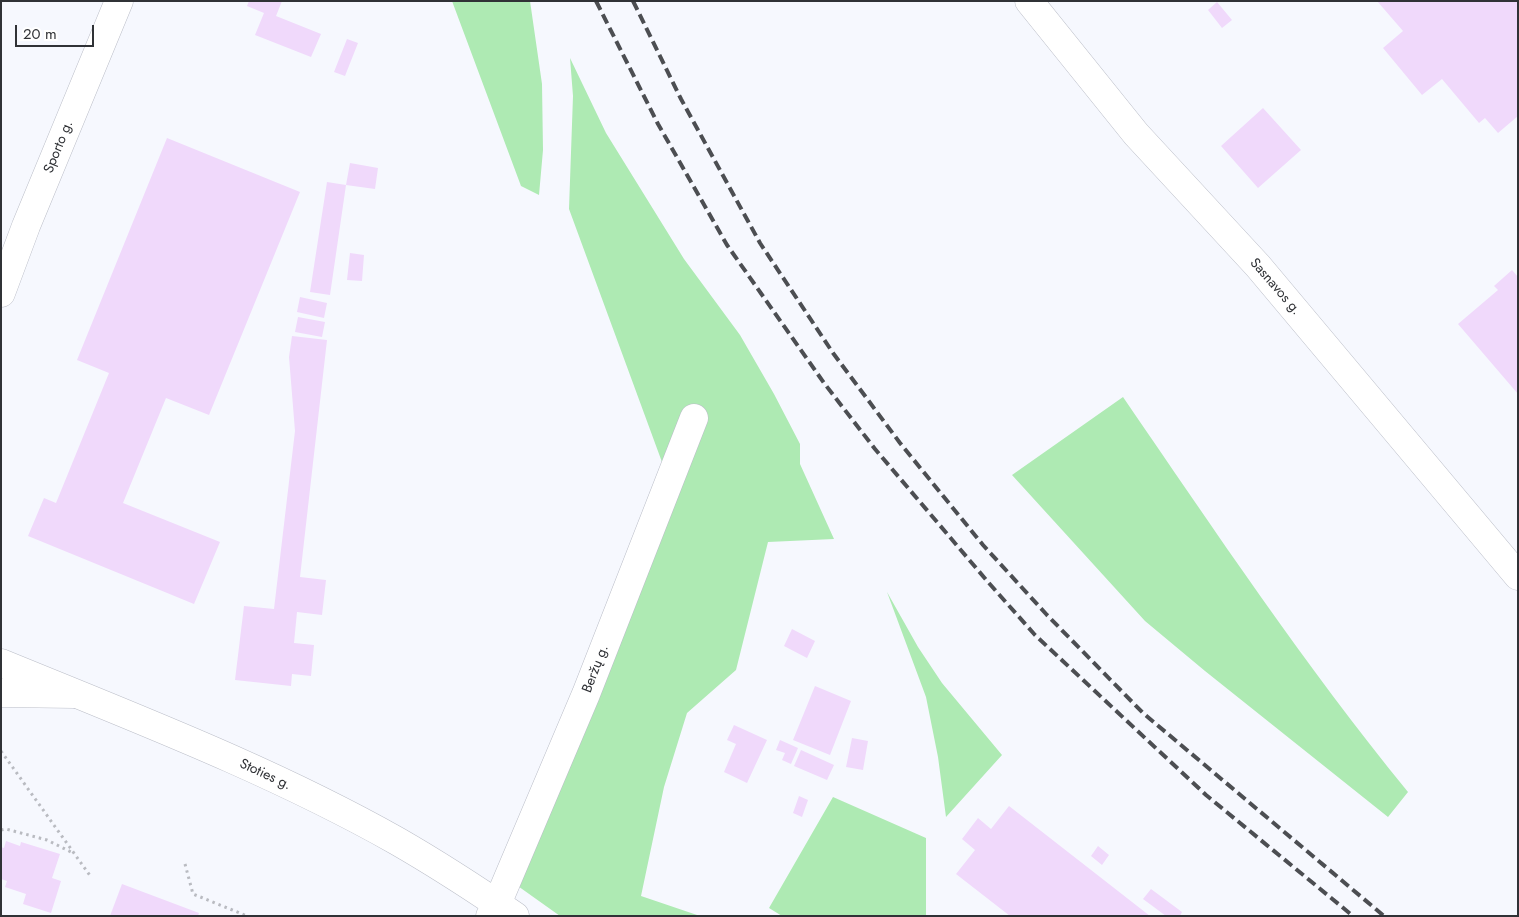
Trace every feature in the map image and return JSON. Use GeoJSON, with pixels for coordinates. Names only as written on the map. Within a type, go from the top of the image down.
{"type":"FeatureCollection","features":[{"type":"Feature","properties":{"kind":"street","name":"Sporto g."},"geometry":{"type":"LineString","coordinates":[[1,293],[26,226],[119,1]]}},
{"type":"Feature","properties":{"kind":"street","name":"Sasnavos g."},"geometry":{"type":"LineString","coordinates":[[1029,1],[1136,134],[1271,281],[1518,576]]}},
{"type":"Feature","properties":{"kind":"street","name":"Beržų g."},"geometry":{"type":"LineString","coordinates":[[501,912],[694,418]]}},
{"type":"Feature","properties":{"kind":"street","name":"Stoties g."},"geometry":{"type":"LineString","coordinates":[[1,663],[176,734],[330,805],[398,842],[501,912]]}},
{"type":"Feature","properties":{"kind":"street"},"geometry":{"type":"LineString","coordinates":[[1,693],[77,694]]}},
{"type":"Feature","properties":{"kind":"path"},"geometry":{"type":"LineString","coordinates":[[1,751],[91,877]]}},
{"type":"Feature","properties":{"kind":"path"},"geometry":{"type":"LineString","coordinates":[[1,830],[46,840],[73,853]]}},
{"type":"Feature","properties":{"kind":"path"},"geometry":{"type":"LineString","coordinates":[[185,864],[193,894],[247,916]]}},
{"type":"Feature","properties":{"kind":"green space"},"geometry":{"type":"Polygon","coordinates":[[[452,1],[530,1],[542,84],[543,150],[539,195],[521,186],[452,1]]]}},
{"type":"Feature","properties":{"kind":"green space"},"geometry":{"type":"Polygon","coordinates":[[[570,58],[606,133],[684,259],[740,335],[774,394],[800,444],[800,464],[834,539],[768,542],[736,670],[687,713],[664,787],[641,896],[700,916],[560,916],[501,874],[666,473],[569,209],[573,96],[570,58]]]}},
{"type":"Feature","properties":{"kind":"green space"},"geometry":{"type":"Polygon","coordinates":[[[1123,397],[1226,548],[1297,647],[1408,792],[1388,817],[1145,621],[1012,475],[1123,397]]]}},
{"type":"Feature","properties":{"kind":"green space"},"geometry":{"type":"Polygon","coordinates":[[[887,592],[918,647],[942,683],[1002,755],[946,817],[938,757],[926,697],[887,592]]]}},
{"type":"Feature","properties":{"kind":"green space"},"geometry":{"type":"Polygon","coordinates":[[[833,797],[926,838],[926,916],[782,916],[769,908],[833,797]]]}},
{"type":"Feature","properties":{"kind":"building"},"geometry":{"type":"Polygon","coordinates":[[[249,1],[282,1],[276,16],[321,34],[311,57],[255,35],[264,13],[247,6],[249,1]]]}},
{"type":"Feature","properties":{"kind":"building"},"geometry":{"type":"Polygon","coordinates":[[[1377,1],[1518,1],[1518,116],[1498,133],[1485,118],[1479,123],[1442,79],[1422,95],[1383,48],[1403,31],[1377,1]]]}},
{"type":"Feature","properties":{"kind":"building"},"geometry":{"type":"Polygon","coordinates":[[[1217,2],[1232,20],[1222,28],[1208,10],[1217,2]]]}},
{"type":"Feature","properties":{"kind":"building"},"geometry":{"type":"Polygon","coordinates":[[[347,39],[358,43],[345,76],[334,72],[347,39]]]}},
{"type":"Feature","properties":{"kind":"building"},"geometry":{"type":"Polygon","coordinates":[[[1263,108],[1301,150],[1258,188],[1221,146],[1263,108]]]}},
{"type":"Feature","properties":{"kind":"building"},"geometry":{"type":"Polygon","coordinates":[[[167,138],[300,192],[209,415],[166,398],[123,503],[220,542],[194,604],[28,536],[44,498],[56,503],[109,373],[77,360],[167,138]]]}},
{"type":"Feature","properties":{"kind":"building"},"geometry":{"type":"Polygon","coordinates":[[[350,163],[378,168],[375,189],[346,185],[350,163]]]}},
{"type":"Feature","properties":{"kind":"building"},"geometry":{"type":"Polygon","coordinates":[[[327,182],[346,185],[330,295],[310,292],[327,182]]]}},
{"type":"Feature","properties":{"kind":"building"},"geometry":{"type":"Polygon","coordinates":[[[350,253],[364,255],[362,281],[347,280],[350,253]]]}},
{"type":"Feature","properties":{"kind":"building"},"geometry":{"type":"Polygon","coordinates":[[[1512,270],[1518,277],[1518,394],[1458,324],[1498,290],[1494,286],[1512,270]]]}},
{"type":"Feature","properties":{"kind":"building"},"geometry":{"type":"Polygon","coordinates":[[[300,297],[327,303],[324,318],[297,312],[300,297]]]}},
{"type":"Feature","properties":{"kind":"building"},"geometry":{"type":"Polygon","coordinates":[[[298,317],[325,322],[322,337],[295,332],[298,317]]]}},
{"type":"Feature","properties":{"kind":"building"},"geometry":{"type":"Polygon","coordinates":[[[292,336],[327,340],[300,577],[326,580],[322,615],[297,612],[294,643],[314,645],[311,676],[292,674],[291,686],[235,680],[244,606],[274,609],[295,431],[289,357],[292,336]]]}},
{"type":"Feature","properties":{"kind":"building"},"geometry":{"type":"Polygon","coordinates":[[[792,629],[815,641],[807,658],[784,646],[792,629]]]}},
{"type":"Feature","properties":{"kind":"building"},"geometry":{"type":"Polygon","coordinates":[[[815,686],[851,701],[830,755],[793,740],[815,686]]]}},
{"type":"Feature","properties":{"kind":"building"},"geometry":{"type":"Polygon","coordinates":[[[734,725],[767,740],[747,783],[724,772],[736,744],[727,740],[734,725]]]}},
{"type":"Feature","properties":{"kind":"building"},"geometry":{"type":"Polygon","coordinates":[[[852,738],[868,741],[863,770],[846,767],[852,738]]]}},
{"type":"Feature","properties":{"kind":"building"},"geometry":{"type":"Polygon","coordinates":[[[780,740],[798,748],[791,764],[782,760],[785,753],[776,750],[780,740]]]}},
{"type":"Feature","properties":{"kind":"building"},"geometry":{"type":"Polygon","coordinates":[[[801,750],[834,765],[827,780],[794,766],[801,750]]]}},
{"type":"Feature","properties":{"kind":"building"},"geometry":{"type":"Polygon","coordinates":[[[799,796],[808,800],[802,817],[793,813],[799,796]]]}},
{"type":"Feature","properties":{"kind":"building"},"geometry":{"type":"Polygon","coordinates":[[[1009,806],[1150,916],[1010,916],[956,874],[975,850],[962,839],[978,818],[991,829],[1009,806]]]}},
{"type":"Feature","properties":{"kind":"building"},"geometry":{"type":"Polygon","coordinates":[[[6,841],[20,846],[21,842],[60,854],[52,878],[61,881],[51,913],[23,904],[26,894],[5,887],[7,881],[1,879],[1,847],[4,848],[6,841]]]}},
{"type":"Feature","properties":{"kind":"building"},"geometry":{"type":"Polygon","coordinates":[[[1098,846],[1109,855],[1102,865],[1091,856],[1098,846]]]}},
{"type":"Feature","properties":{"kind":"building"},"geometry":{"type":"Polygon","coordinates":[[[122,884],[199,913],[198,916],[110,916],[122,884]]]}},
{"type":"Feature","properties":{"kind":"building"},"geometry":{"type":"Polygon","coordinates":[[[1151,889],[1182,912],[1180,916],[1166,916],[1143,899],[1151,889]]]}},
{"type":"Feature","properties":{"kind":"railway"},"geometry":{"type":"LineString","coordinates":[[596,1],[658,124],[727,245],[824,383],[875,449],[1035,635],[1206,795],[1353,916]]}},
{"type":"Feature","properties":{"kind":"railway"},"geometry":{"type":"LineString","coordinates":[[633,1],[681,99],[760,243],[833,353],[900,443],[983,545],[1047,615],[1143,713],[1384,916]]}}]}
